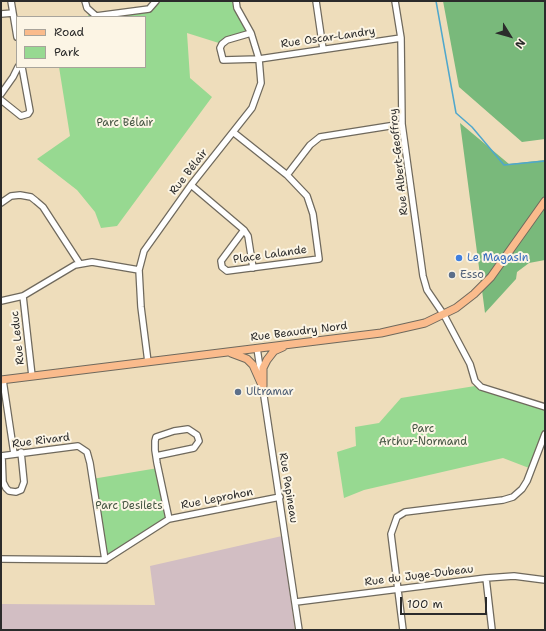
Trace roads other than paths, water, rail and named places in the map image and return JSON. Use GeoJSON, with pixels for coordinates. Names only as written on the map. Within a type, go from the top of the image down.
{"type":"FeatureCollection","features":[{"type":"Feature","properties":{"kind":"main road","name":"Rue Beaudry Nord"},"geometry":{"type":"LineString","coordinates":[[2,380],[404,330],[425,324],[444,315],[465,301],[491,277],[545,201]]}},
{"type":"Feature","properties":{"kind":"main road"},"geometry":{"type":"LineString","coordinates":[[262,386],[263,368],[274,352],[288,345],[299,343]]}},
{"type":"Feature","properties":{"kind":"main road"},"geometry":{"type":"LineString","coordinates":[[222,352],[236,354],[247,359],[258,372],[262,386]]}},
{"type":"Feature","properties":{"kind":"street"},"geometry":{"type":"LineString","coordinates":[[11,1],[16,31]]}},
{"type":"Feature","properties":{"kind":"street"},"geometry":{"type":"LineString","coordinates":[[85,1],[87,8],[96,16],[149,9],[156,1]]}},
{"type":"Feature","properties":{"kind":"street","name":"Rue Bélair"},"geometry":{"type":"LineString","coordinates":[[148,362],[141,307],[139,270],[144,251],[148,242],[191,185],[252,108],[261,83],[259,59],[251,33],[237,8],[236,1]]}},
{"type":"Feature","properties":{"kind":"street"},"geometry":{"type":"LineString","coordinates":[[316,1],[323,49]]}},
{"type":"Feature","properties":{"kind":"street","name":"Rue Albert-Geoffroy"},"geometry":{"type":"LineString","coordinates":[[394,1],[400,38],[402,124],[423,276],[427,290],[444,315],[470,364],[475,381],[481,387],[545,407]]}},
{"type":"Feature","properties":{"kind":"street"},"geometry":{"type":"LineString","coordinates":[[1,14],[13,13]]}},
{"type":"Feature","properties":{"kind":"street","name":"Rue Oscar-Landry"},"geometry":{"type":"LineString","coordinates":[[251,33],[227,40],[222,44],[220,48],[223,60],[259,59],[400,38]]}},
{"type":"Feature","properties":{"kind":"street"},"geometry":{"type":"LineString","coordinates":[[1,94],[18,68]]}},
{"type":"Feature","properties":{"kind":"street"},"geometry":{"type":"LineString","coordinates":[[1,100],[21,116],[28,114],[30,111],[22,68]]}},
{"type":"Feature","properties":{"kind":"street"},"geometry":{"type":"LineString","coordinates":[[233,132],[287,175],[310,145],[320,137],[402,124]]}},
{"type":"Feature","properties":{"kind":"street","name":"Place Lalande"},"geometry":{"type":"LineString","coordinates":[[244,230],[221,263],[222,267],[227,271],[319,259],[311,204],[307,196],[287,175]]}},
{"type":"Feature","properties":{"kind":"street"},"geometry":{"type":"LineString","coordinates":[[191,185],[244,230],[248,236],[253,268]]}},
{"type":"Feature","properties":{"kind":"street"},"geometry":{"type":"LineString","coordinates":[[1,203],[11,196],[20,195],[36,201],[43,207],[80,264]]}},
{"type":"Feature","properties":{"kind":"street"},"geometry":{"type":"LineString","coordinates":[[1,301],[23,296],[59,274],[80,264],[92,262],[139,270]]}},
{"type":"Feature","properties":{"kind":"street","name":"Rue Leduc"},"geometry":{"type":"LineString","coordinates":[[23,296],[32,376]]}},
{"type":"Feature","properties":{"kind":"street","name":"Rue Papineau"},"geometry":{"type":"LineString","coordinates":[[257,348],[299,630]]}},
{"type":"Feature","properties":{"kind":"street"},"geometry":{"type":"LineString","coordinates":[[2,380],[14,454]]}},
{"type":"Feature","properties":{"kind":"street"},"geometry":{"type":"LineString","coordinates":[[156,456],[194,448],[199,441],[197,435],[185,429],[160,435],[154,441],[156,456],[169,519]]}},
{"type":"Feature","properties":{"kind":"street"},"geometry":{"type":"LineString","coordinates":[[403,630],[390,534],[397,517],[405,512],[503,500],[513,497],[522,489],[527,481],[545,434]]}},
{"type":"Feature","properties":{"kind":"street","name":"Rue Rivard"},"geometry":{"type":"LineString","coordinates":[[1,456],[22,452],[78,446],[87,452],[105,560]]}},
{"type":"Feature","properties":{"kind":"street"},"geometry":{"type":"LineString","coordinates":[[1,456],[3,482],[9,491],[16,492],[21,490],[24,482],[22,452]]}},
{"type":"Feature","properties":{"kind":"street","name":"Rue Leprohon"},"geometry":{"type":"LineString","coordinates":[[105,560],[169,519],[280,497]]}},
{"type":"Feature","properties":{"kind":"street"},"geometry":{"type":"LineString","coordinates":[[1,559],[105,560]]}},
{"type":"Feature","properties":{"kind":"street","name":"Rue du Juge-Dubeau"},"geometry":{"type":"LineString","coordinates":[[296,602],[486,578],[514,576],[545,580]]}},
{"type":"Feature","properties":{"kind":"street"},"geometry":{"type":"LineString","coordinates":[[486,578],[492,630]]}},
{"type":"Feature","properties":{"kind":"waterway"},"geometry":{"type":"LineString","coordinates":[[436,1],[456,113],[472,127],[504,165],[545,161]]}},
{"type":"Feature","properties":{"kind":"place","name":"Le Magasin"},"geometry":{"type":"Point","coordinates":[459,258]}},
{"type":"Feature","properties":{"kind":"place","name":"Esso"},"geometry":{"type":"Point","coordinates":[452,275]}},
{"type":"Feature","properties":{"kind":"place","name":"Ultramar"},"geometry":{"type":"Point","coordinates":[238,392]}},
{"type":"Feature","properties":{"kind":"park label","name":"Parc Bélair"},"geometry":{"type":"Point","coordinates":[125,123]}},
{"type":"Feature","properties":{"kind":"park label","name":"Parc Arthur-Normand"},"geometry":{"type":"Point","coordinates":[423,435]}},
{"type":"Feature","properties":{"kind":"park label","name":"Parc Desilets"},"geometry":{"type":"Point","coordinates":[129,506]}}]}
